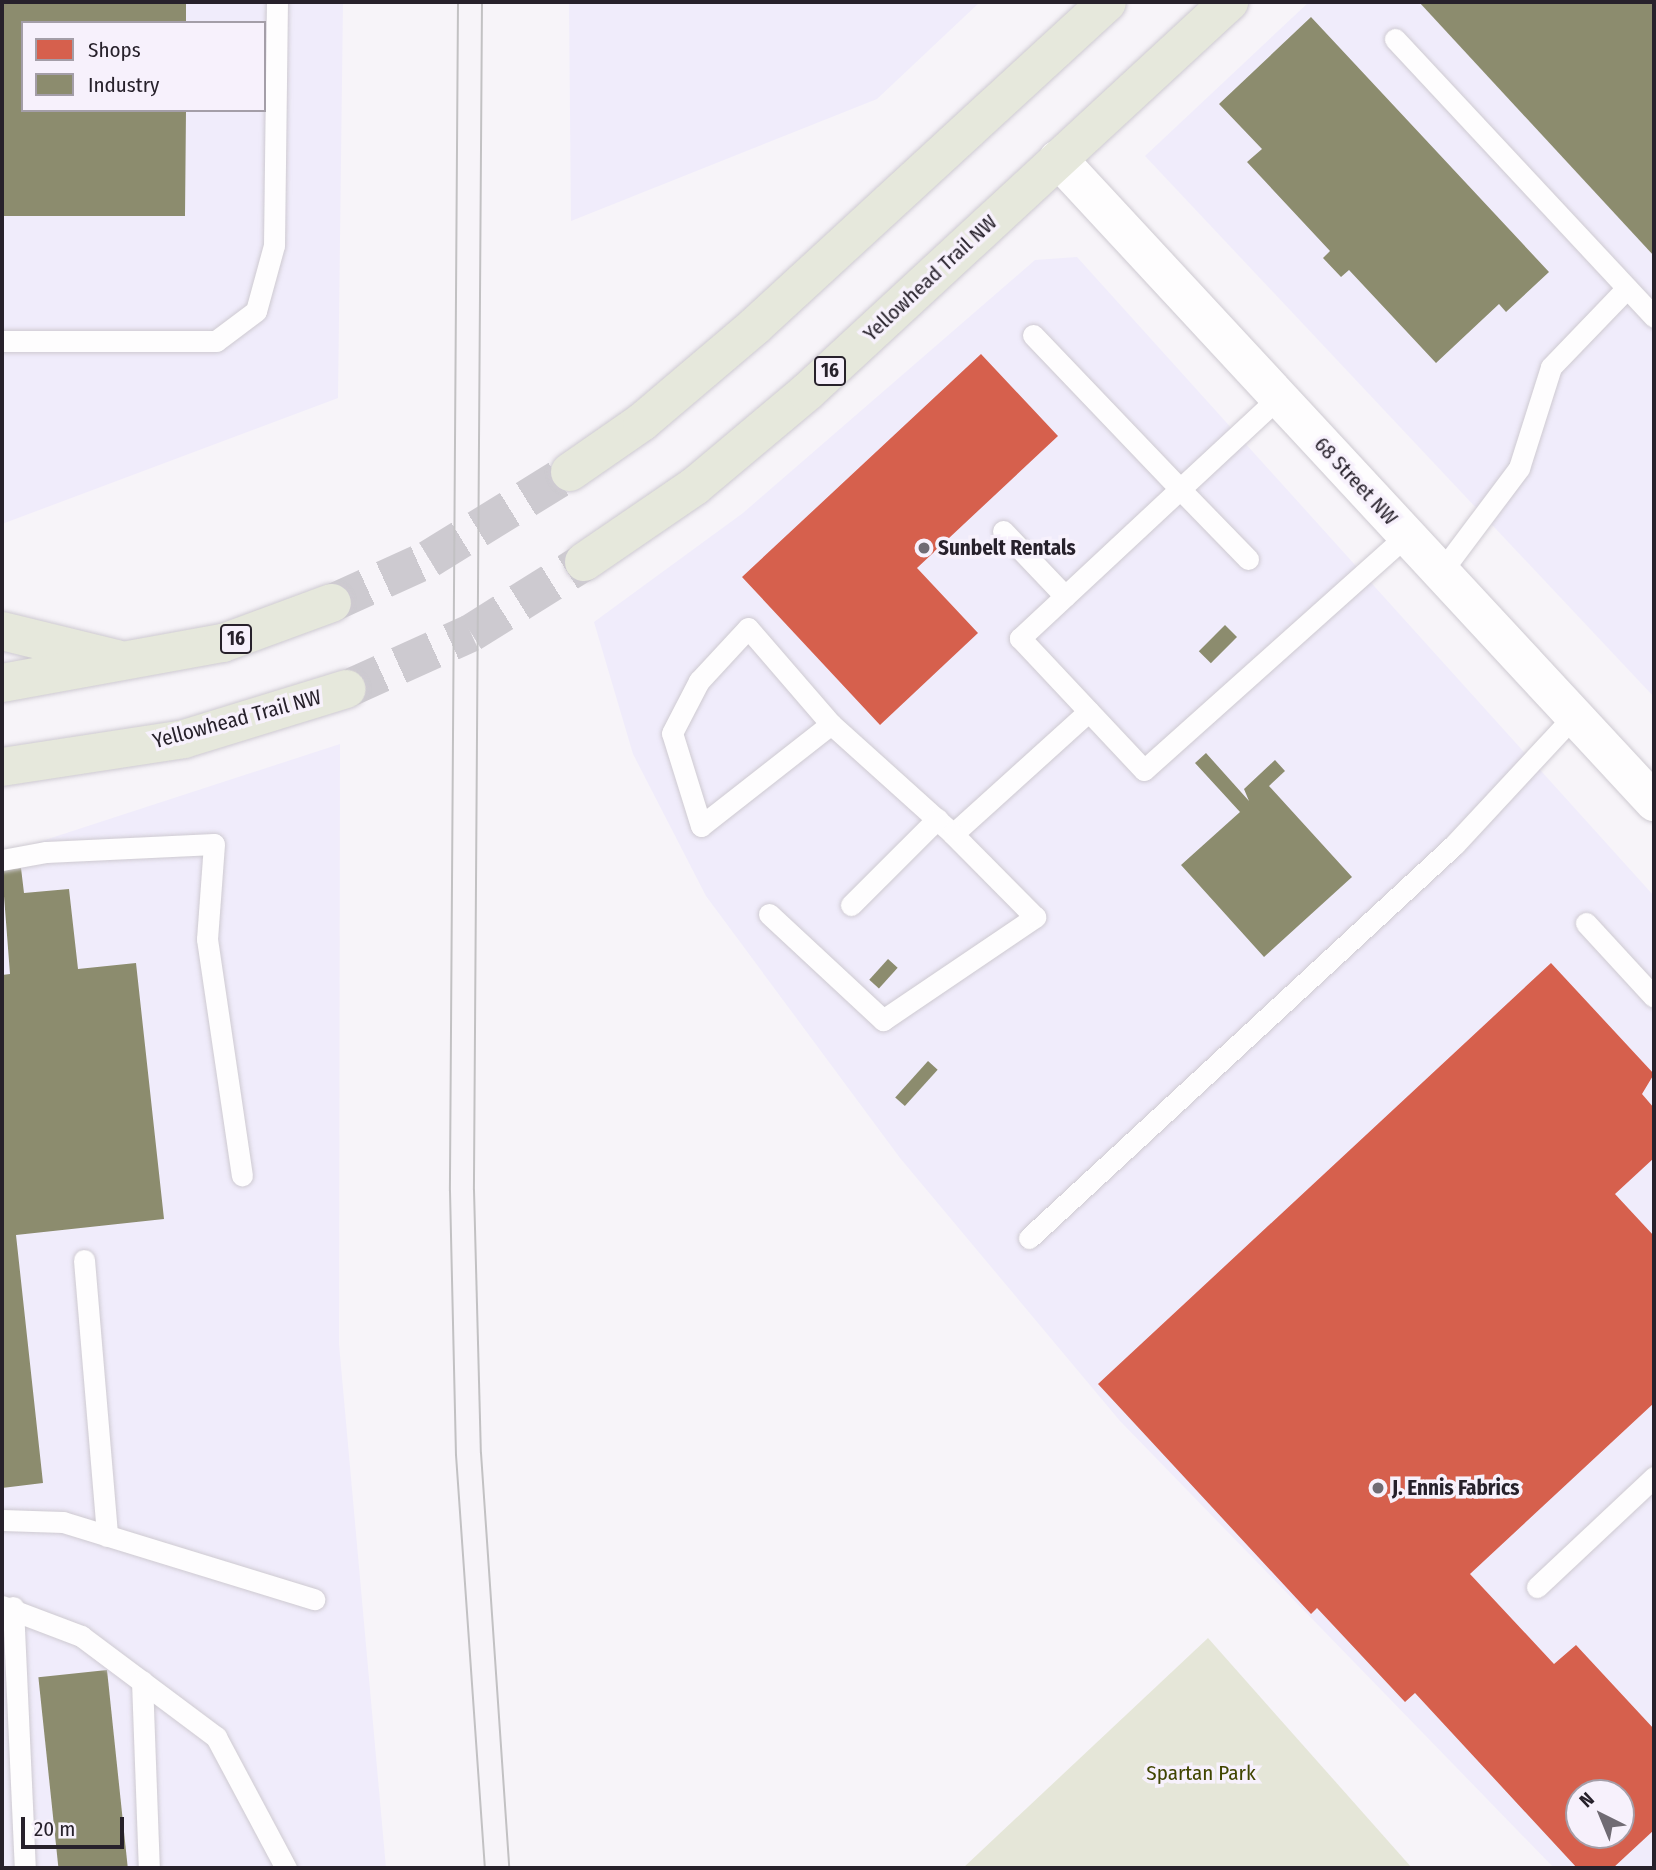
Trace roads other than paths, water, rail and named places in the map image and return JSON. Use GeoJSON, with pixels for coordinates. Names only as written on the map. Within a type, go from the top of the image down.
{"type":"FeatureCollection","features":[{"type":"Feature","properties":{"kind":"highway"},"geometry":{"type":"LineString","coordinates":[[570,472],[642,422],[755,326],[1107,2]]}},
{"type":"Feature","properties":{"kind":"highway","name":"Yellowhead Trail NW"},"geometry":{"type":"LineString","coordinates":[[584,562],[695,486],[807,393],[1229,2]]}},
{"type":"Feature","properties":{"kind":"highway","name":"16"},"geometry":{"type":"LineString","coordinates":[[2,683],[136,663],[223,643],[332,603]]}},
{"type":"Feature","properties":{"kind":"highway"},"geometry":{"type":"LineString","coordinates":[[2,631],[136,663]]}},
{"type":"Feature","properties":{"kind":"highway","name":"Yellowhead Trail NW"},"geometry":{"type":"LineString","coordinates":[[2,767],[184,738],[347,689]]}},
{"type":"Feature","properties":{"kind":"highway"},"geometry":{"type":"LineString","coordinates":[[2,792],[184,738]]}},
{"type":"Feature","properties":{"kind":"street","name":"68 Street NW"},"geometry":{"type":"LineString","coordinates":[[1058,159],[1654,802]]}},
{"type":"Feature","properties":{"kind":"lane"},"geometry":{"type":"LineString","coordinates":[[2,341],[216,341],[256,311],[274,245],[277,2]]}},
{"type":"Feature","properties":{"kind":"lane"},"geometry":{"type":"LineString","coordinates":[[1395,39],[1625,290],[1654,317]]}},
{"type":"Feature","properties":{"kind":"lane"},"geometry":{"type":"LineString","coordinates":[[1441,572],[1520,468],[1551,367],[1625,290]]}},
{"type":"Feature","properties":{"kind":"lane"},"geometry":{"type":"LineString","coordinates":[[1033,335],[1248,559]]}},
{"type":"Feature","properties":{"kind":"lane"},"geometry":{"type":"LineString","coordinates":[[1279,397],[1020,638],[1144,770],[1407,535]]}},
{"type":"Feature","properties":{"kind":"lane"},"geometry":{"type":"LineString","coordinates":[[1003,531],[1065,596]]}},
{"type":"Feature","properties":{"kind":"lane"},"geometry":{"type":"LineString","coordinates":[[769,914],[883,1020],[1035,917],[953,834],[831,724],[748,628],[699,681],[671,733],[701,826],[831,724]]}},
{"type":"Feature","properties":{"kind":"lane"},"geometry":{"type":"LineString","coordinates":[[953,834],[1089,711]]}},
{"type":"Feature","properties":{"kind":"lane"},"geometry":{"type":"LineString","coordinates":[[1029,1238],[1454,845],[1574,716]]}},
{"type":"Feature","properties":{"kind":"lane"},"geometry":{"type":"LineString","coordinates":[[851,905],[937,819]]}},
{"type":"Feature","properties":{"kind":"lane"},"geometry":{"type":"LineString","coordinates":[[2,860],[46,852],[214,844],[207,939],[242,1175]]}},
{"type":"Feature","properties":{"kind":"lane"},"geometry":{"type":"LineString","coordinates":[[1586,923],[1654,997]]}},
{"type":"Feature","properties":{"kind":"lane"},"geometry":{"type":"LineString","coordinates":[[85,1260],[107,1536]]}},
{"type":"Feature","properties":{"kind":"lane"},"geometry":{"type":"LineString","coordinates":[[1536,1587],[1654,1477]]}},
{"type":"Feature","properties":{"kind":"lane"},"geometry":{"type":"LineString","coordinates":[[2,1520],[63,1522],[314,1599]]}},
{"type":"Feature","properties":{"kind":"lane"},"geometry":{"type":"LineString","coordinates":[[24,1868],[7,1607],[81,1636],[216,1738],[286,1868]]}},
{"type":"Feature","properties":{"kind":"lane"},"geometry":{"type":"LineString","coordinates":[[142,1681],[149,1868]]}},
{"type":"Feature","properties":{"kind":"tunnel"},"geometry":{"type":"LineString","coordinates":[[332,603],[429,559],[570,472]]}},
{"type":"Feature","properties":{"kind":"tunnel"},"geometry":{"type":"LineString","coordinates":[[347,689],[471,633],[584,562]]}},
{"type":"Feature","properties":{"kind":"tram line"},"geometry":{"type":"LineString","coordinates":[[458,2],[450,1191],[456,1455],[485,1868]]}},
{"type":"Feature","properties":{"kind":"tram line"},"geometry":{"type":"LineString","coordinates":[[482,2],[474,1190],[481,1453],[509,1868]]}},
{"type":"Feature","properties":{"kind":"place","name":"Sunbelt Rentals"},"geometry":{"type":"Point","coordinates":[924,548]}},
{"type":"Feature","properties":{"kind":"place","name":"J. Ennis Fabrics"},"geometry":{"type":"Point","coordinates":[1378,1488]}},
{"type":"Feature","properties":{"kind":"park label","name":"Spartan Park"},"geometry":{"type":"Point","coordinates":[1201,1773]}}]}
